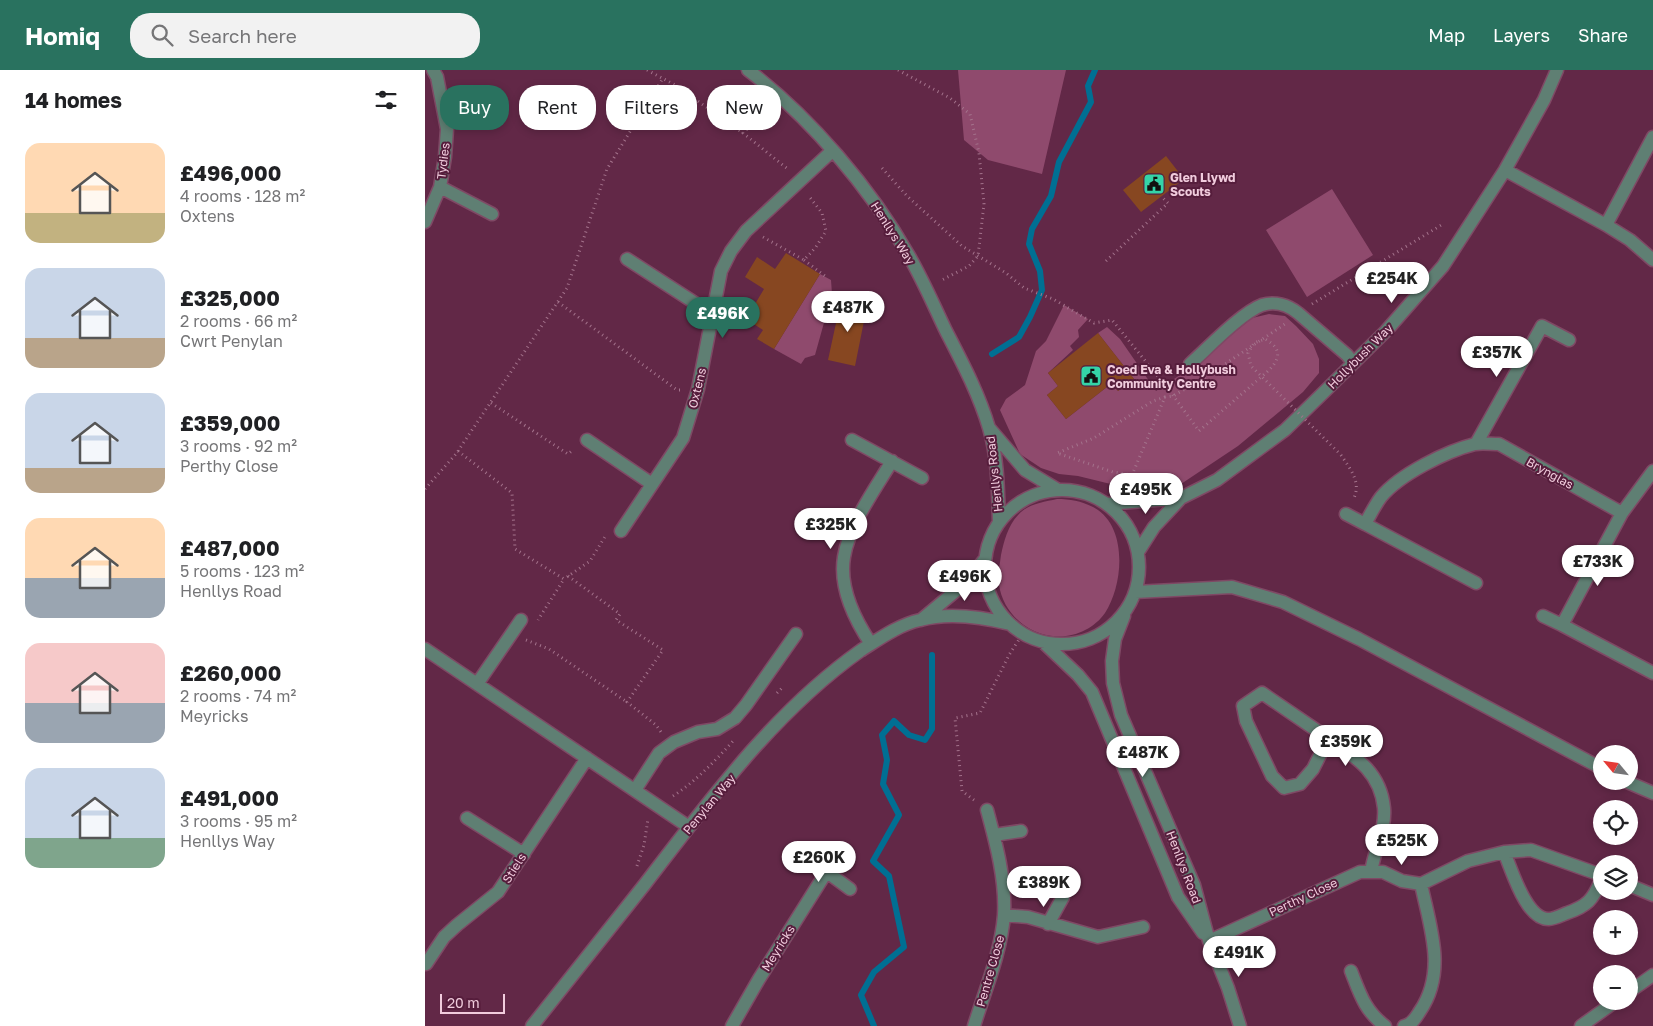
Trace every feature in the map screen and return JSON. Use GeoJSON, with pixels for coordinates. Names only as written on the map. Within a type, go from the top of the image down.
{"type":"FeatureCollection","features":[{"type":"Feature","properties":{"kind":"street","name":"Tydies"},"geometry":{"type":"LineString","coordinates":[[425,222],[440,187],[447,129],[437,78],[433,70]]}},
{"type":"Feature","properties":{"kind":"street","name":"Henllys Way"},"geometry":{"type":"LineString","coordinates":[[749,70],[767,85]]}},
{"type":"Feature","properties":{"kind":"street","name":"Hollybush Way"},"geometry":{"type":"LineString","coordinates":[[1138,552],[1154,527],[1181,498],[1217,480],[1285,430],[1386,331],[1443,266],[1505,170],[1544,100],[1557,70]]}},
{"type":"Feature","properties":{"kind":"street","name":"Henllys Way"},"geometry":{"type":"LineString","coordinates":[[781,97],[832,151],[871,198],[909,255],[969,376],[990,429]]}},
{"type":"Feature","properties":{"kind":"street"},"geometry":{"type":"LineString","coordinates":[[1606,225],[1653,137]]}},
{"type":"Feature","properties":{"kind":"street","name":"Oxtens"},"geometry":{"type":"LineString","coordinates":[[621,531],[683,438],[698,389],[721,271],[731,251],[746,231],[803,186],[832,151]]}},
{"type":"Feature","properties":{"kind":"street"},"geometry":{"type":"LineString","coordinates":[[1505,170],[1606,225],[1630,240],[1653,260]]}},
{"type":"Feature","properties":{"kind":"street"},"geometry":{"type":"LineString","coordinates":[[440,187],[492,214]]}},
{"type":"Feature","properties":{"kind":"street"},"geometry":{"type":"LineString","coordinates":[[627,259],[713,314]]}},
{"type":"Feature","properties":{"kind":"street"},"geometry":{"type":"LineString","coordinates":[[1190,364],[1245,315],[1262,305],[1277,303],[1292,308],[1341,350],[1353,363]]}},
{"type":"Feature","properties":{"kind":"street"},"geometry":{"type":"LineString","coordinates":[[1476,444],[1541,326],[1569,340]]}},
{"type":"Feature","properties":{"kind":"street","name":"Henllys Road"},"geometry":{"type":"LineString","coordinates":[[990,429],[1025,470],[1058,490]]}},
{"type":"Feature","properties":{"kind":"street","name":"Henllys Road"},"geometry":{"type":"LineString","coordinates":[[990,429],[998,483],[999,522]]}},
{"type":"Feature","properties":{"kind":"street"},"geometry":{"type":"LineString","coordinates":[[587,440],[652,484]]}},
{"type":"Feature","properties":{"kind":"street"},"geometry":{"type":"LineString","coordinates":[[852,440],[922,478]]}},
{"type":"Feature","properties":{"kind":"street","name":"Brynglas"},"geometry":{"type":"LineString","coordinates":[[1365,524],[1380,498],[1395,483],[1412,471],[1455,451],[1476,444],[1499,444],[1622,513]]}},
{"type":"Feature","properties":{"kind":"street"},"geometry":{"type":"LineString","coordinates":[[871,644],[852,610],[845,582],[843,558],[851,533],[892,461]]}},
{"type":"Feature","properties":{"kind":"street"},"geometry":{"type":"LineString","coordinates":[[1562,625],[1622,513],[1653,471]]}},
{"type":"Feature","properties":{"kind":"street"},"geometry":{"type":"LineString","coordinates":[[1058,490],[1084,493],[1107,504],[1121,517],[1132,534],[1138,552],[1138,579],[1135,592],[1127,609],[1114,624],[1099,635],[1062,644],[1043,642],[1023,634],[1010,624],[1001,613],[988,588],[985,559],[999,522],[1011,510],[1025,499],[1041,493],[1058,490]]}},
{"type":"Feature","properties":{"kind":"street","name":"Hollybush Way"},"geometry":{"type":"LineString","coordinates":[[1107,504],[1181,498]]}},
{"type":"Feature","properties":{"kind":"street"},"geometry":{"type":"LineString","coordinates":[[1346,514],[1476,583]]}},
{"type":"Feature","properties":{"kind":"street","name":"Penylan Way"},"geometry":{"type":"LineString","coordinates":[[921,620],[965,584],[985,559]]}},
{"type":"Feature","properties":{"kind":"street"},"geometry":{"type":"LineString","coordinates":[[1135,592],[1232,587],[1283,602],[1359,639],[1593,764]]}},
{"type":"Feature","properties":{"kind":"street","name":"Henllys Road"},"geometry":{"type":"LineString","coordinates":[[1127,609],[1115,639],[1112,661],[1113,683],[1121,714],[1194,885],[1209,941]]}},
{"type":"Feature","properties":{"kind":"street","name":"Penylan Way"},"geometry":{"type":"LineString","coordinates":[[532,1026],[689,827],[756,747],[811,690],[871,644],[892,631],[921,620],[955,616],[989,619],[1010,624]]}},
{"type":"Feature","properties":{"kind":"street"},"geometry":{"type":"LineString","coordinates":[[1543,616],[1653,673]]}},
{"type":"Feature","properties":{"kind":"street"},"geometry":{"type":"LineString","coordinates":[[477,684],[516,628]]}},
{"type":"Feature","properties":{"kind":"street"},"geometry":{"type":"LineString","coordinates":[[635,790],[659,753],[698,732],[717,729],[735,718],[796,634]]}},
{"type":"Feature","properties":{"kind":"street","name":"Henllys Road"},"geometry":{"type":"LineString","coordinates":[[1043,642],[1078,675],[1092,692],[1178,897],[1209,941]]}},
{"type":"Feature","properties":{"kind":"street"},"geometry":{"type":"LineString","coordinates":[[425,649],[689,827]]}},
{"type":"Feature","properties":{"kind":"street"},"geometry":{"type":"LineString","coordinates":[[1329,739],[1313,769],[1300,784],[1284,788],[1271,776],[1246,721],[1243,706],[1262,693],[1354,755],[1370,771],[1379,788],[1384,808],[1382,829],[1373,855],[1371,872]]}},
{"type":"Feature","properties":{"kind":"street","name":"Stiels"},"geometry":{"type":"LineString","coordinates":[[426,964],[444,937],[498,892],[587,758]]}},
{"type":"Feature","properties":{"kind":"street"},"geometry":{"type":"LineString","coordinates":[[1638,787],[1653,793]]}},
{"type":"Feature","properties":{"kind":"street","name":"Pentre Close"},"geometry":{"type":"LineString","coordinates":[[974,1026],[999,947],[1004,915],[1003,880],[987,810]]}},
{"type":"Feature","properties":{"kind":"street"},"geometry":{"type":"LineString","coordinates":[[467,818],[524,854]]}},
{"type":"Feature","properties":{"kind":"street"},"geometry":{"type":"LineString","coordinates":[[994,836],[1021,831]]}},
{"type":"Feature","properties":{"kind":"street"},"geometry":{"type":"LineString","coordinates":[[1404,1026],[1407,1026],[1414,1020],[1426,1002],[1435,970],[1436,950],[1421,884],[1468,861],[1504,852],[1531,850],[1593,872]]}},
{"type":"Feature","properties":{"kind":"street"},"geometry":{"type":"LineString","coordinates":[[1504,852],[1527,906],[1539,917],[1549,919],[1581,908],[1593,898]]}},
{"type":"Feature","properties":{"kind":"street"},"geometry":{"type":"LineString","coordinates":[[805,855],[850,888]]}},
{"type":"Feature","properties":{"kind":"street","name":"Meyricks"},"geometry":{"type":"LineString","coordinates":[[732,1026],[759,979],[827,871]]}},
{"type":"Feature","properties":{"kind":"street","name":"Perthy Close"},"geometry":{"type":"LineString","coordinates":[[1209,941],[1359,872],[1383,872],[1402,881],[1421,884]]}},
{"type":"Feature","properties":{"kind":"street"},"geometry":{"type":"LineString","coordinates":[[1638,889],[1653,895]]}},
{"type":"Feature","properties":{"kind":"street"},"geometry":{"type":"LineString","coordinates":[[1048,924],[1063,897]]}},
{"type":"Feature","properties":{"kind":"street"},"geometry":{"type":"LineString","coordinates":[[1004,915],[1028,917],[1098,937],[1143,927]]}},
{"type":"Feature","properties":{"kind":"street"},"geometry":{"type":"LineString","coordinates":[[1209,941],[1228,988],[1239,1026]]}},
{"type":"Feature","properties":{"kind":"street"},"geometry":{"type":"LineString","coordinates":[[1351,971],[1363,1001],[1373,1017],[1385,1026]]}},
{"type":"Feature","properties":{"kind":"street"},"geometry":{"type":"LineString","coordinates":[[1638,986],[1653,975]]}},
{"type":"Feature","properties":{"kind":"street"},"geometry":{"type":"LineString","coordinates":[[1581,1026],[1603,1010]]}},
{"type":"Feature","properties":{"kind":"path"},"geometry":{"type":"LineString","coordinates":[[647,70],[675,85],[754,140],[803,186],[822,213],[825,231],[816,246],[804,260]]}},
{"type":"Feature","properties":{"kind":"path"},"geometry":{"type":"LineString","coordinates":[[898,70],[950,98],[970,114],[979,153],[984,204],[978,256],[969,266],[948,276],[926,290]]}},
{"type":"Feature","properties":{"kind":"path"},"geometry":{"type":"LineString","coordinates":[[425,489],[458,451],[567,288],[607,170],[663,78]]}},
{"type":"Feature","properties":{"kind":"path"},"geometry":{"type":"LineString","coordinates":[[743,133],[746,130]]}},
{"type":"Feature","properties":{"kind":"path"},"geometry":{"type":"LineString","coordinates":[[882,168],[907,196],[962,246],[1006,273],[1024,288],[1053,299],[1094,323],[1112,320],[1199,431],[1267,372],[1275,364],[1278,353],[1274,344],[1265,339],[1253,343],[1248,353],[1251,366],[1341,455],[1355,477],[1357,493],[1346,514]]}},
{"type":"Feature","properties":{"kind":"path"},"geometry":{"type":"LineString","coordinates":[[1106,262],[1168,203],[1161,196]]}},
{"type":"Feature","properties":{"kind":"path"},"geometry":{"type":"LineString","coordinates":[[1165,397],[1132,475],[1113,472],[1057,453],[1093,438],[1153,401],[1165,397],[1173,396],[1204,378],[1298,313],[1443,224]]}},
{"type":"Feature","properties":{"kind":"path"},"geometry":{"type":"LineString","coordinates":[[759,235],[804,260],[825,276]]}},
{"type":"Feature","properties":{"kind":"path"},"geometry":{"type":"LineString","coordinates":[[558,302],[677,390],[698,389]]}},
{"type":"Feature","properties":{"kind":"path"},"geometry":{"type":"LineString","coordinates":[[491,402],[568,454],[587,440]]}},
{"type":"Feature","properties":{"kind":"path"},"geometry":{"type":"LineString","coordinates":[[458,451],[512,493],[515,548],[566,578],[620,614],[616,620],[663,650],[627,702]]}},
{"type":"Feature","properties":{"kind":"path"},"geometry":{"type":"LineString","coordinates":[[516,628],[535,626],[566,578],[590,561],[608,532]]}},
{"type":"Feature","properties":{"kind":"path"},"geometry":{"type":"LineString","coordinates":[[516,628],[627,702],[656,725],[670,746]]}},
{"type":"Feature","properties":{"kind":"path"},"geometry":{"type":"LineString","coordinates":[[987,810],[962,792],[955,718],[980,713],[1009,655],[1023,634]]}},
{"type":"Feature","properties":{"kind":"path"},"geometry":{"type":"LineString","coordinates":[[771,700],[784,686]]}},
{"type":"Feature","properties":{"kind":"path"},"geometry":{"type":"LineString","coordinates":[[636,868],[644,845],[649,817],[660,807],[665,799],[687,786],[707,769],[739,735]]}},
{"type":"Feature","properties":{"kind":"shaded area"},"geometry":{"type":"Polygon","coordinates":[[[958,70],[1066,70],[1042,174],[988,160],[964,140],[958,70]]]}},
{"type":"Feature","properties":{"kind":"shaded area"},"geometry":{"type":"Polygon","coordinates":[[[1332,189],[1373,255],[1307,297],[1266,230],[1332,189]]]}},
{"type":"Feature","properties":{"kind":"shaded area"},"geometry":{"type":"Polygon","coordinates":[[[820,274],[831,280],[832,294],[815,355],[805,358],[801,364],[774,349],[820,274]]]}},
{"type":"Feature","properties":{"kind":"shaded area"},"geometry":{"type":"Polygon","coordinates":[[[1064,305],[1088,319],[1078,330],[1079,337],[1070,346],[1073,350],[1048,373],[1058,386],[1047,395],[1066,419],[1112,383],[1118,391],[1134,379],[1098,333],[1107,327],[1120,339],[1156,391],[1192,367],[1252,318],[1269,314],[1285,316],[1313,344],[1319,359],[1319,373],[1303,392],[1238,446],[1178,486],[1131,489],[1078,476],[1059,474],[1041,468],[1020,454],[1000,410],[1006,399],[1025,385],[1036,351],[1046,341],[1064,305]]]}},
{"type":"Feature","properties":{"kind":"shaded area"},"geometry":{"type":"Polygon","coordinates":[[[1057,499],[1084,503],[1093,507],[1104,516],[1112,527],[1117,541],[1119,556],[1116,587],[1105,613],[1095,624],[1082,632],[1060,637],[1033,631],[1017,620],[1005,604],[1001,595],[998,578],[1004,544],[1009,528],[1015,518],[1032,506],[1057,499]]]}},
{"type":"Feature","properties":{"kind":"building","name":"Glen Llywd Scouts"},"geometry":{"type":"Polygon","coordinates":[[[1166,156],[1184,179],[1141,212],[1123,190],[1166,156]]]}},
{"type":"Feature","properties":{"kind":"building"},"geometry":{"type":"Polygon","coordinates":[[[786,253],[820,274],[774,349],[757,339],[763,330],[746,319],[764,289],[745,277],[757,257],[775,269],[786,253]]]}},
{"type":"Feature","properties":{"kind":"building"},"geometry":{"type":"Polygon","coordinates":[[[841,300],[867,306],[855,366],[828,360],[841,300]]]}},
{"type":"Feature","properties":{"kind":"building","name":"Coed Eva & Hollybush Community Centre"},"geometry":{"type":"Polygon","coordinates":[[[1098,333],[1134,379],[1118,391],[1112,383],[1066,419],[1047,395],[1058,386],[1048,373],[1098,333]]]}},
{"type":"Feature","properties":{"kind":"waterway"},"geometry":{"type":"LineString","coordinates":[[992,354],[1019,337],[1042,290],[1040,271],[1029,244],[1032,229],[1051,196],[1059,162],[1091,102],[1088,86],[1095,70]]}},
{"type":"Feature","properties":{"kind":"waterway"},"geometry":{"type":"LineString","coordinates":[[874,1026],[861,995],[874,972],[904,947],[889,876],[873,861],[899,815],[883,784],[887,760],[882,735],[894,721],[909,735],[925,740],[932,729],[932,655]]}},
{"type":"Feature","properties":{"kind":"place","name":"Glen Llywd Scouts"},"geometry":{"type":"Point","coordinates":[1154,184]}},
{"type":"Feature","properties":{"kind":"place","name":"Coed Eva & Hollybush Community Centre"},"geometry":{"type":"Point","coordinates":[1091,376]}}]}
